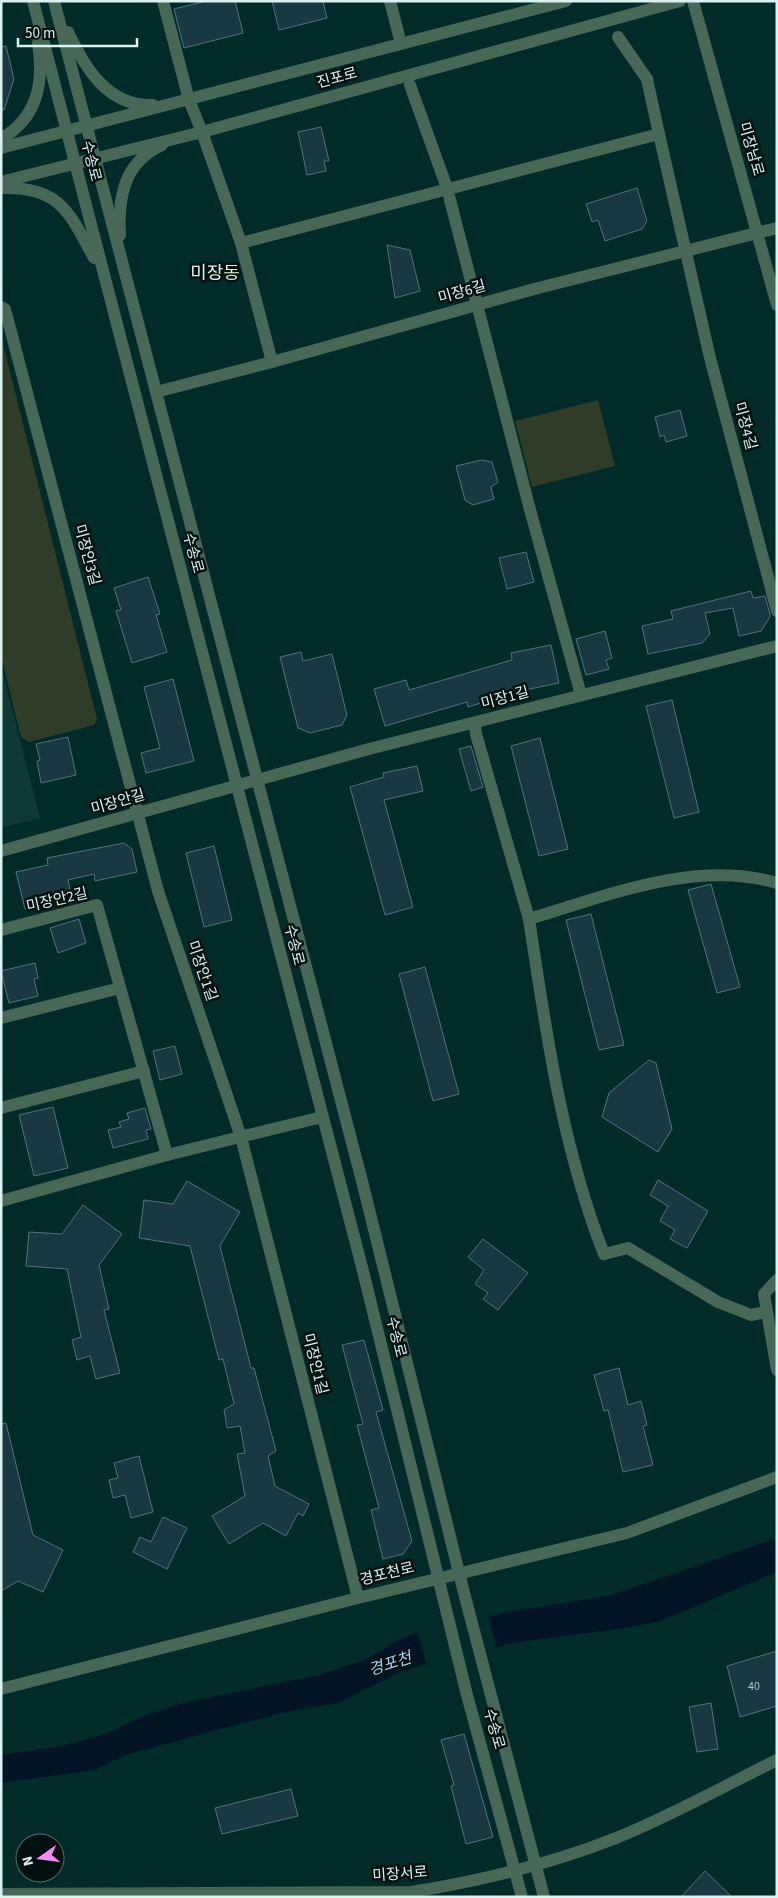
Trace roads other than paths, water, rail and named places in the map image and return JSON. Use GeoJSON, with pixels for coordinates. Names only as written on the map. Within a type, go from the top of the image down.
{"type":"FeatureCollection","features":[{"type":"Feature","properties":{"kind":"street","name":"수송로"},"geometry":{"type":"LineString","coordinates":[[33,1],[103,274],[240,784],[467,1695],[522,1897]]}},
{"type":"Feature","properties":{"kind":"street"},"geometry":{"type":"LineString","coordinates":[[1,139],[14,131],[30,113],[39,88],[39,53],[33,1]]}},
{"type":"Feature","properties":{"kind":"street"},"geometry":{"type":"LineString","coordinates":[[163,1],[188,100],[202,132],[241,243],[272,362]]}},
{"type":"Feature","properties":{"kind":"street"},"geometry":{"type":"LineString","coordinates":[[390,1],[399,36]]}},
{"type":"Feature","properties":{"kind":"street","name":"진포로"},"geometry":{"type":"LineString","coordinates":[[1,148],[566,1]]}},
{"type":"Feature","properties":{"kind":"street","name":"진포로"},"geometry":{"type":"LineString","coordinates":[[1,182],[202,132],[680,1]]}},
{"type":"Feature","properties":{"kind":"street","name":"미장남로"},"geometry":{"type":"LineString","coordinates":[[693,1],[777,305]]}},
{"type":"Feature","properties":{"kind":"street","name":"수송로"},"geometry":{"type":"LineString","coordinates":[[55,4],[361,1176],[463,1589],[544,1897]]}},
{"type":"Feature","properties":{"kind":"street"},"geometry":{"type":"LineString","coordinates":[[55,4],[79,55],[101,86],[119,100],[142,105],[173,104]]}},
{"type":"Feature","properties":{"kind":"street","name":"미장4길"},"geometry":{"type":"LineString","coordinates":[[618,37],[647,79],[710,358],[777,611]]}},
{"type":"Feature","properties":{"kind":"street"},"geometry":{"type":"LineString","coordinates":[[410,85],[447,188],[539,544],[581,695]]}},
{"type":"Feature","properties":{"kind":"street"},"geometry":{"type":"LineString","coordinates":[[241,243],[659,134]]}},
{"type":"Feature","properties":{"kind":"street"},"geometry":{"type":"LineString","coordinates":[[120,257],[119,209],[122,190],[129,174],[154,148],[180,137]]}},
{"type":"Feature","properties":{"kind":"street"},"geometry":{"type":"LineString","coordinates":[[1,188],[34,189],[55,199],[77,226],[103,274]]}},
{"type":"Feature","properties":{"kind":"street","name":"미장6길"},"geometry":{"type":"LineString","coordinates":[[156,392],[272,362],[478,304],[777,228]]}},
{"type":"Feature","properties":{"kind":"street","name":"미장안3길"},"geometry":{"type":"LineString","coordinates":[[1,307],[5,309],[138,813]]}},
{"type":"Feature","properties":{"kind":"street","name":"미장1길"},"geometry":{"type":"LineString","coordinates":[[240,784],[777,646]]}},
{"type":"Feature","properties":{"kind":"street"},"geometry":{"type":"LineString","coordinates":[[476,723],[476,734],[529,919],[552,1073],[586,1204],[604,1254],[628,1248],[718,1302],[751,1315],[766,1312]]}},
{"type":"Feature","properties":{"kind":"street","name":"미장안길"},"geometry":{"type":"LineString","coordinates":[[1,851],[240,784]]}},
{"type":"Feature","properties":{"kind":"street","name":"미장안1길"},"geometry":{"type":"LineString","coordinates":[[138,813],[158,891],[241,1137],[358,1598]]}},
{"type":"Feature","properties":{"kind":"street"},"geometry":{"type":"LineString","coordinates":[[529,919],[641,886],[714,874],[777,883]]}},
{"type":"Feature","properties":{"kind":"street","name":"미장안2길"},"geometry":{"type":"LineString","coordinates":[[1,930],[97,905],[167,1156]]}},
{"type":"Feature","properties":{"kind":"street"},"geometry":{"type":"LineString","coordinates":[[1,1018],[120,988]]}},
{"type":"Feature","properties":{"kind":"street"},"geometry":{"type":"LineString","coordinates":[[1,1108],[144,1071]]}},
{"type":"Feature","properties":{"kind":"street"},"geometry":{"type":"LineString","coordinates":[[1,1201],[167,1156],[322,1117]]}},
{"type":"Feature","properties":{"kind":"street"},"geometry":{"type":"LineString","coordinates":[[777,1280],[764,1294],[777,1370]]}},
{"type":"Feature","properties":{"kind":"street","name":"경포천로"},"geometry":{"type":"LineString","coordinates":[[1,1689],[438,1578],[627,1533],[777,1477]]}},
{"type":"Feature","properties":{"kind":"street","name":"미장서로"},"geometry":{"type":"LineString","coordinates":[[1,1894],[410,1892],[443,1887],[535,1864],[617,1838],[777,1760]]}},
{"type":"Feature","properties":{"kind":"water","name":"경포천"},"geometry":{"type":"Polygon","coordinates":[[[777,1538],[777,1572],[660,1621],[625,1628],[518,1642],[430,1663],[400,1672],[338,1703],[300,1709],[129,1754],[94,1770],[1,1783],[1,1755],[62,1746],[105,1734],[146,1715],[187,1702],[319,1675],[362,1661],[407,1636],[503,1613],[612,1595],[777,1538]]]}},
{"type":"Feature","properties":{"kind":"district","name":"미장동"},"geometry":{"type":"Point","coordinates":[215,273]}}]}
